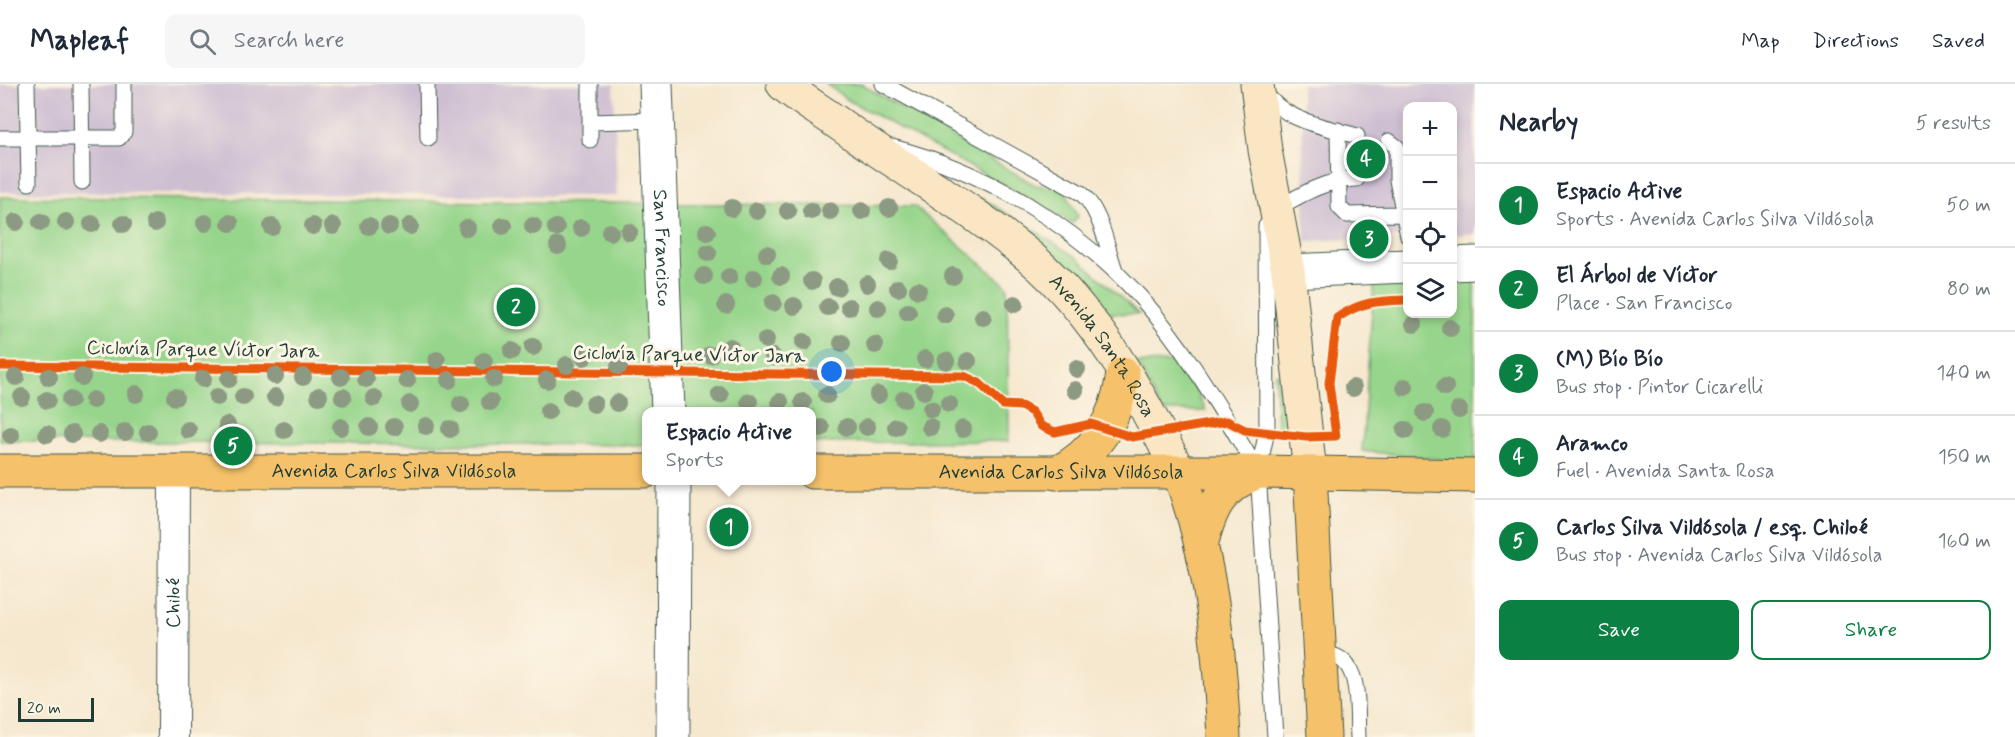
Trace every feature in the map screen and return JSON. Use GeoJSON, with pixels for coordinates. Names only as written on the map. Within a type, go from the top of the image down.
{"type":"FeatureCollection","features":[{"type":"Feature","properties":{"kind":"main road","name":"Avenida Santa Rosa"},"geometry":{"type":"LineString","coordinates":[[783,84],[1000,234],[1031,258],[1077,306],[1124,374],[1179,474],[1201,546],[1218,642],[1224,737]]}},
{"type":"Feature","properties":{"kind":"main road"},"geometry":{"type":"LineString","coordinates":[[1258,84],[1265,150],[1288,271],[1310,474],[1324,737]]}},
{"type":"Feature","properties":{"kind":"main road"},"geometry":{"type":"LineString","coordinates":[[1056,474],[1081,459],[1106,430],[1115,413],[1124,374]]}},
{"type":"Feature","properties":{"kind":"main road","name":"Avenida Carlos Silva Vildósola"},"geometry":{"type":"LineString","coordinates":[[0,471],[642,471]]}},
{"type":"Feature","properties":{"kind":"main road","name":"Avenida Carlos Silva Vildósola"},"geometry":{"type":"LineString","coordinates":[[816,472],[1179,474],[1258,472],[1475,476]]}},
{"type":"Feature","properties":{"kind":"main road"},"geometry":{"type":"LineString","coordinates":[[1201,546],[1211,512],[1217,501],[1240,479],[1258,472]]}},
{"type":"Feature","properties":{"kind":"street","name":"San Francisco"},"geometry":{"type":"LineString","coordinates":[[656,84],[668,407]]}},
{"type":"Feature","properties":{"kind":"street"},"geometry":{"type":"LineString","coordinates":[[1457,264],[1475,263]]}},
{"type":"Feature","properties":{"kind":"street"},"geometry":{"type":"LineString","coordinates":[[1288,271],[1403,266]]}},
{"type":"Feature","properties":{"kind":"street","name":"Chiloé"},"geometry":{"type":"LineString","coordinates":[[173,737],[174,471]]}},
{"type":"Feature","properties":{"kind":"street"},"geometry":{"type":"LineString","coordinates":[[673,737],[674,485]]}},
{"type":"Feature","properties":{"kind":"lane"},"geometry":{"type":"LineString","coordinates":[[27,84],[29,183]]}},
{"type":"Feature","properties":{"kind":"lane"},"geometry":{"type":"LineString","coordinates":[[81,84],[82,182]]}},
{"type":"Feature","properties":{"kind":"lane"},"geometry":{"type":"LineString","coordinates":[[0,138],[119,138],[123,135],[124,84]]}},
{"type":"Feature","properties":{"kind":"lane"},"geometry":{"type":"LineString","coordinates":[[427,84],[429,138]]}},
{"type":"Feature","properties":{"kind":"lane"},"geometry":{"type":"LineString","coordinates":[[590,84],[590,140]]}},
{"type":"Feature","properties":{"kind":"lane"},"geometry":{"type":"LineString","coordinates":[[883,84],[1081,193],[1098,219],[1115,270]]}},
{"type":"Feature","properties":{"kind":"lane"},"geometry":{"type":"LineString","coordinates":[[1258,84],[1269,100],[1282,111],[1315,125],[1357,136]]}},
{"type":"Feature","properties":{"kind":"lane"},"geometry":{"type":"LineString","coordinates":[[591,122],[657,120]]}},
{"type":"Feature","properties":{"kind":"lane"},"geometry":{"type":"LineString","coordinates":[[1338,130],[1339,207],[1347,215],[1403,214],[1393,180],[1397,147],[1389,141]]}},
{"type":"Feature","properties":{"kind":"lane"},"geometry":{"type":"LineString","coordinates":[[860,139],[915,153],[987,182],[1054,222],[1115,270],[1143,300],[1189,361],[1258,472]]}},
{"type":"Feature","properties":{"kind":"lane"},"geometry":{"type":"LineString","coordinates":[[1265,150],[1268,404],[1266,449],[1258,472],[1275,737]]}},
{"type":"Feature","properties":{"kind":"lane"},"geometry":{"type":"LineString","coordinates":[[1276,209],[1308,191],[1339,179],[1357,179]]}},
{"type":"Feature","properties":{"kind":"lane"},"geometry":{"type":"LineString","coordinates":[[1320,654],[1339,657],[1352,670],[1358,737]]}},
{"type":"Feature","properties":{"kind":"shaded area"},"geometry":{"type":"Polygon","coordinates":[[[0,84],[614,84],[617,196],[0,192],[0,84]]]}},
{"type":"Feature","properties":{"kind":"shaded area"},"geometry":{"type":"Polygon","coordinates":[[[1301,84],[1475,84],[1475,234],[1457,235],[1457,102],[1403,102],[1403,237],[1305,241],[1301,84]]]}},
{"type":"Feature","properties":{"kind":"green space"},"geometry":{"type":"Polygon","coordinates":[[[826,84],[861,84],[1035,185],[1064,189],[1078,217],[1073,223],[848,100],[826,84]]]}},
{"type":"Feature","properties":{"kind":"green space"},"geometry":{"type":"Polygon","coordinates":[[[0,197],[914,206],[1007,286],[1009,441],[816,443],[816,407],[642,407],[642,445],[0,441],[0,197]]]}},
{"type":"Feature","properties":{"kind":"green space"},"geometry":{"type":"Polygon","coordinates":[[[969,199],[983,199],[1078,258],[1139,314],[1098,313],[969,199]]]}},
{"type":"Feature","properties":{"kind":"green space"},"geometry":{"type":"Polygon","coordinates":[[[1475,280],[1475,463],[1362,451],[1374,284],[1403,282],[1403,318],[1457,318],[1457,281],[1475,280]]]}},
{"type":"Feature","properties":{"kind":"green space"},"geometry":{"type":"Polygon","coordinates":[[[1181,362],[1206,411],[1162,411],[1137,363],[1181,362]]]}},
{"type":"Feature","properties":{"kind":"green space"},"geometry":{"type":"Polygon","coordinates":[[[1286,372],[1289,430],[1277,430],[1275,374],[1286,372]]]}},
{"type":"Feature","properties":{"kind":"cycle path","name":"Ciclovía Parque Víctor Jara"},"geometry":{"type":"LineString","coordinates":[[0,366],[964,376],[979,383],[1003,405],[1021,406],[1032,412],[1041,426],[1055,432],[1091,424],[1132,437],[1227,421],[1245,430],[1306,437],[1336,436],[1329,383],[1337,318],[1362,305],[1403,300]]}},
{"type":"Feature","properties":{"kind":"place","name":"Aramco"},"geometry":{"type":"Point","coordinates":[1366,159]}},
{"type":"Feature","properties":{"kind":"place","name":"(M) Bío Bío"},"geometry":{"type":"Point","coordinates":[1369,239]}},
{"type":"Feature","properties":{"kind":"place","name":"El Árbol de Víctor"},"geometry":{"type":"Point","coordinates":[516,307]}},
{"type":"Feature","properties":{"kind":"place","name":"Carlos Silva Vildósola / esq. Chiloé"},"geometry":{"type":"Point","coordinates":[233,446]}},
{"type":"Feature","properties":{"kind":"place","name":"Espacio Active"},"geometry":{"type":"Point","coordinates":[729,527]}}]}
